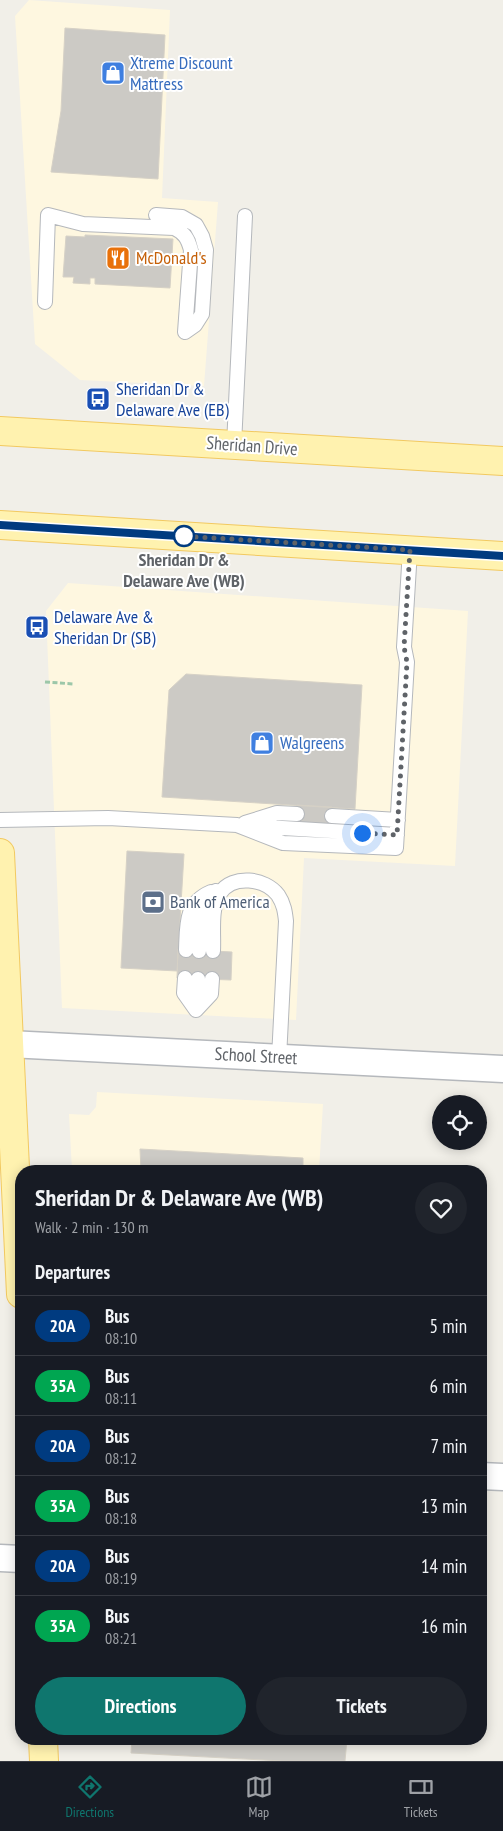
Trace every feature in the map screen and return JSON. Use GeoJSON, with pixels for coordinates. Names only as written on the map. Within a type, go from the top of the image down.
{"type":"FeatureCollection","features":[{"type":"Feature","properties":{"kind":"main road","name":"Sheridan Drive"},"geometry":{"type":"LineString","coordinates":[[0,431],[503,462]]}},
{"type":"Feature","properties":{"kind":"main road"},"geometry":{"type":"LineString","coordinates":[[0,525],[503,556]]}},
{"type":"Feature","properties":{"kind":"main road"},"geometry":{"type":"LineString","coordinates":[[0,853],[6,1031],[15,1189]]}},
{"type":"Feature","properties":{"kind":"main road"},"geometry":{"type":"LineString","coordinates":[[43,1745],[44,1761]]}},
{"type":"Feature","properties":{"kind":"street","name":"School Street"},"geometry":{"type":"LineString","coordinates":[[6,1031],[279,1058],[503,1068]]}},
{"type":"Feature","properties":{"kind":"street"},"geometry":{"type":"LineString","coordinates":[[487,1476],[503,1477]]}},
{"type":"Feature","properties":{"kind":"street"},"geometry":{"type":"LineString","coordinates":[[0,1558],[15,1559]]}},
{"type":"Feature","properties":{"kind":"lane"},"geometry":{"type":"LineString","coordinates":[[44,302],[48,215],[83,224],[174,228],[182,232],[188,240],[191,250],[185,332],[195,325],[202,314],[206,250],[202,236],[196,225],[182,217],[156,215]]}},
{"type":"Feature","properties":{"kind":"lane"},"geometry":{"type":"LineString","coordinates":[[234,445],[246,216]]}},
{"type":"Feature","properties":{"kind":"lane"},"geometry":{"type":"LineString","coordinates":[[0,820],[108,818],[237,825],[397,842],[407,662],[404,647],[410,550]]}},
{"type":"Feature","properties":{"kind":"lane"},"geometry":{"type":"LineString","coordinates":[[237,825],[277,813],[297,814]]}},
{"type":"Feature","properties":{"kind":"lane"},"geometry":{"type":"LineString","coordinates":[[332,816],[398,820]]}},
{"type":"Feature","properties":{"kind":"lane"},"geometry":{"type":"LineString","coordinates":[[230,884],[220,892],[199,951],[201,912],[217,890],[230,884],[242,880],[258,882],[268,886],[277,895],[284,907],[279,1058]]}},
{"type":"Feature","properties":{"kind":"lane"},"geometry":{"type":"LineString","coordinates":[[198,979],[211,994],[196,1010],[184,993],[198,979]]}},
{"type":"Feature","properties":{"kind":"path"},"geometry":{"type":"LineString","coordinates":[[45,682],[74,684]]}},
{"type":"Feature","properties":{"kind":"shaded area"},"geometry":{"type":"Polygon","coordinates":[[[29,0],[170,10],[162,198],[218,202],[204,386],[80,380],[35,344],[15,16],[29,0]]]}},
{"type":"Feature","properties":{"kind":"shaded area"},"geometry":{"type":"Polygon","coordinates":[[[68,583],[468,611],[455,866],[304,858],[296,1020],[62,1008],[46,611],[68,583]]]}},
{"type":"Feature","properties":{"kind":"shaded area"},"geometry":{"type":"Polygon","coordinates":[[[97,1092],[323,1104],[319,1165],[72,1165],[69,1114],[89,1115],[96,1107],[97,1092]]]}},
{"type":"Feature","properties":{"kind":"building","name":"Xtreme Discount Mattress"},"geometry":{"type":"Polygon","coordinates":[[[65,28],[165,35],[158,179],[51,172],[61,111],[65,28]]]}},
{"type":"Feature","properties":{"kind":"building","name":"McDonald's"},"geometry":{"type":"Polygon","coordinates":[[[85,235],[173,239],[170,288],[95,284],[95,278],[90,278],[90,284],[73,283],[74,277],[63,277],[66,236],[85,237],[85,235]]]}},
{"type":"Feature","properties":{"kind":"building","name":"Walgreens"},"geometry":{"type":"Polygon","coordinates":[[[186,674],[362,685],[355,809],[162,797],[169,690],[186,674]]]}},
{"type":"Feature","properties":{"kind":"building"},"geometry":{"type":"Polygon","coordinates":[[[297,805],[332,807],[331,830],[296,828],[297,805]]]}},
{"type":"Feature","properties":{"kind":"building","name":"Bank of America"},"geometry":{"type":"Polygon","coordinates":[[[127,851],[184,854],[177,971],[121,968],[127,851]]]}},
{"type":"Feature","properties":{"kind":"building"},"geometry":{"type":"Polygon","coordinates":[[[178,949],[232,952],[231,980],[177,978],[178,949]]]}},
{"type":"Feature","properties":{"kind":"building"},"geometry":{"type":"Polygon","coordinates":[[[140,1149],[303,1158],[303,1165],[141,1165],[140,1149]]]}},
{"type":"Feature","properties":{"kind":"building"},"geometry":{"type":"Polygon","coordinates":[[[132,1745],[346,1745],[345,1761],[282,1761],[131,1753],[132,1745]]]}},
{"type":"Feature","properties":{"kind":"bus line","name":"20A"},"geometry":{"type":"LineString","coordinates":[[0,525],[503,556]]}},
{"type":"Feature","properties":{"kind":"place","name":"Xtreme Discount Mattress"},"geometry":{"type":"Point","coordinates":[113,73]}},
{"type":"Feature","properties":{"kind":"place","name":"McDonald's"},"geometry":{"type":"Point","coordinates":[118,258]}},
{"type":"Feature","properties":{"kind":"place","name":"Sheridan Dr & Delaware Ave (EB)"},"geometry":{"type":"Point","coordinates":[98,399]}},
{"type":"Feature","properties":{"kind":"place","name":"Sheridan Dr & Delaware Ave (WB)"},"geometry":{"type":"Point","coordinates":[184,536]}},
{"type":"Feature","properties":{"kind":"place","name":"Delaware Ave & Sheridan Dr (SB)"},"geometry":{"type":"Point","coordinates":[37,627]}},
{"type":"Feature","properties":{"kind":"place","name":"Walgreens"},"geometry":{"type":"Point","coordinates":[262,743]}},
{"type":"Feature","properties":{"kind":"place","name":"Bank of America"},"geometry":{"type":"Point","coordinates":[153,902]}},
{"type":"Feature","properties":{"kind":"route"},"geometry":{"type":"LineString","coordinates":[[184,536],[181,536],[410,550],[404,647],[407,662],[397,835],[362,833]]}}]}
